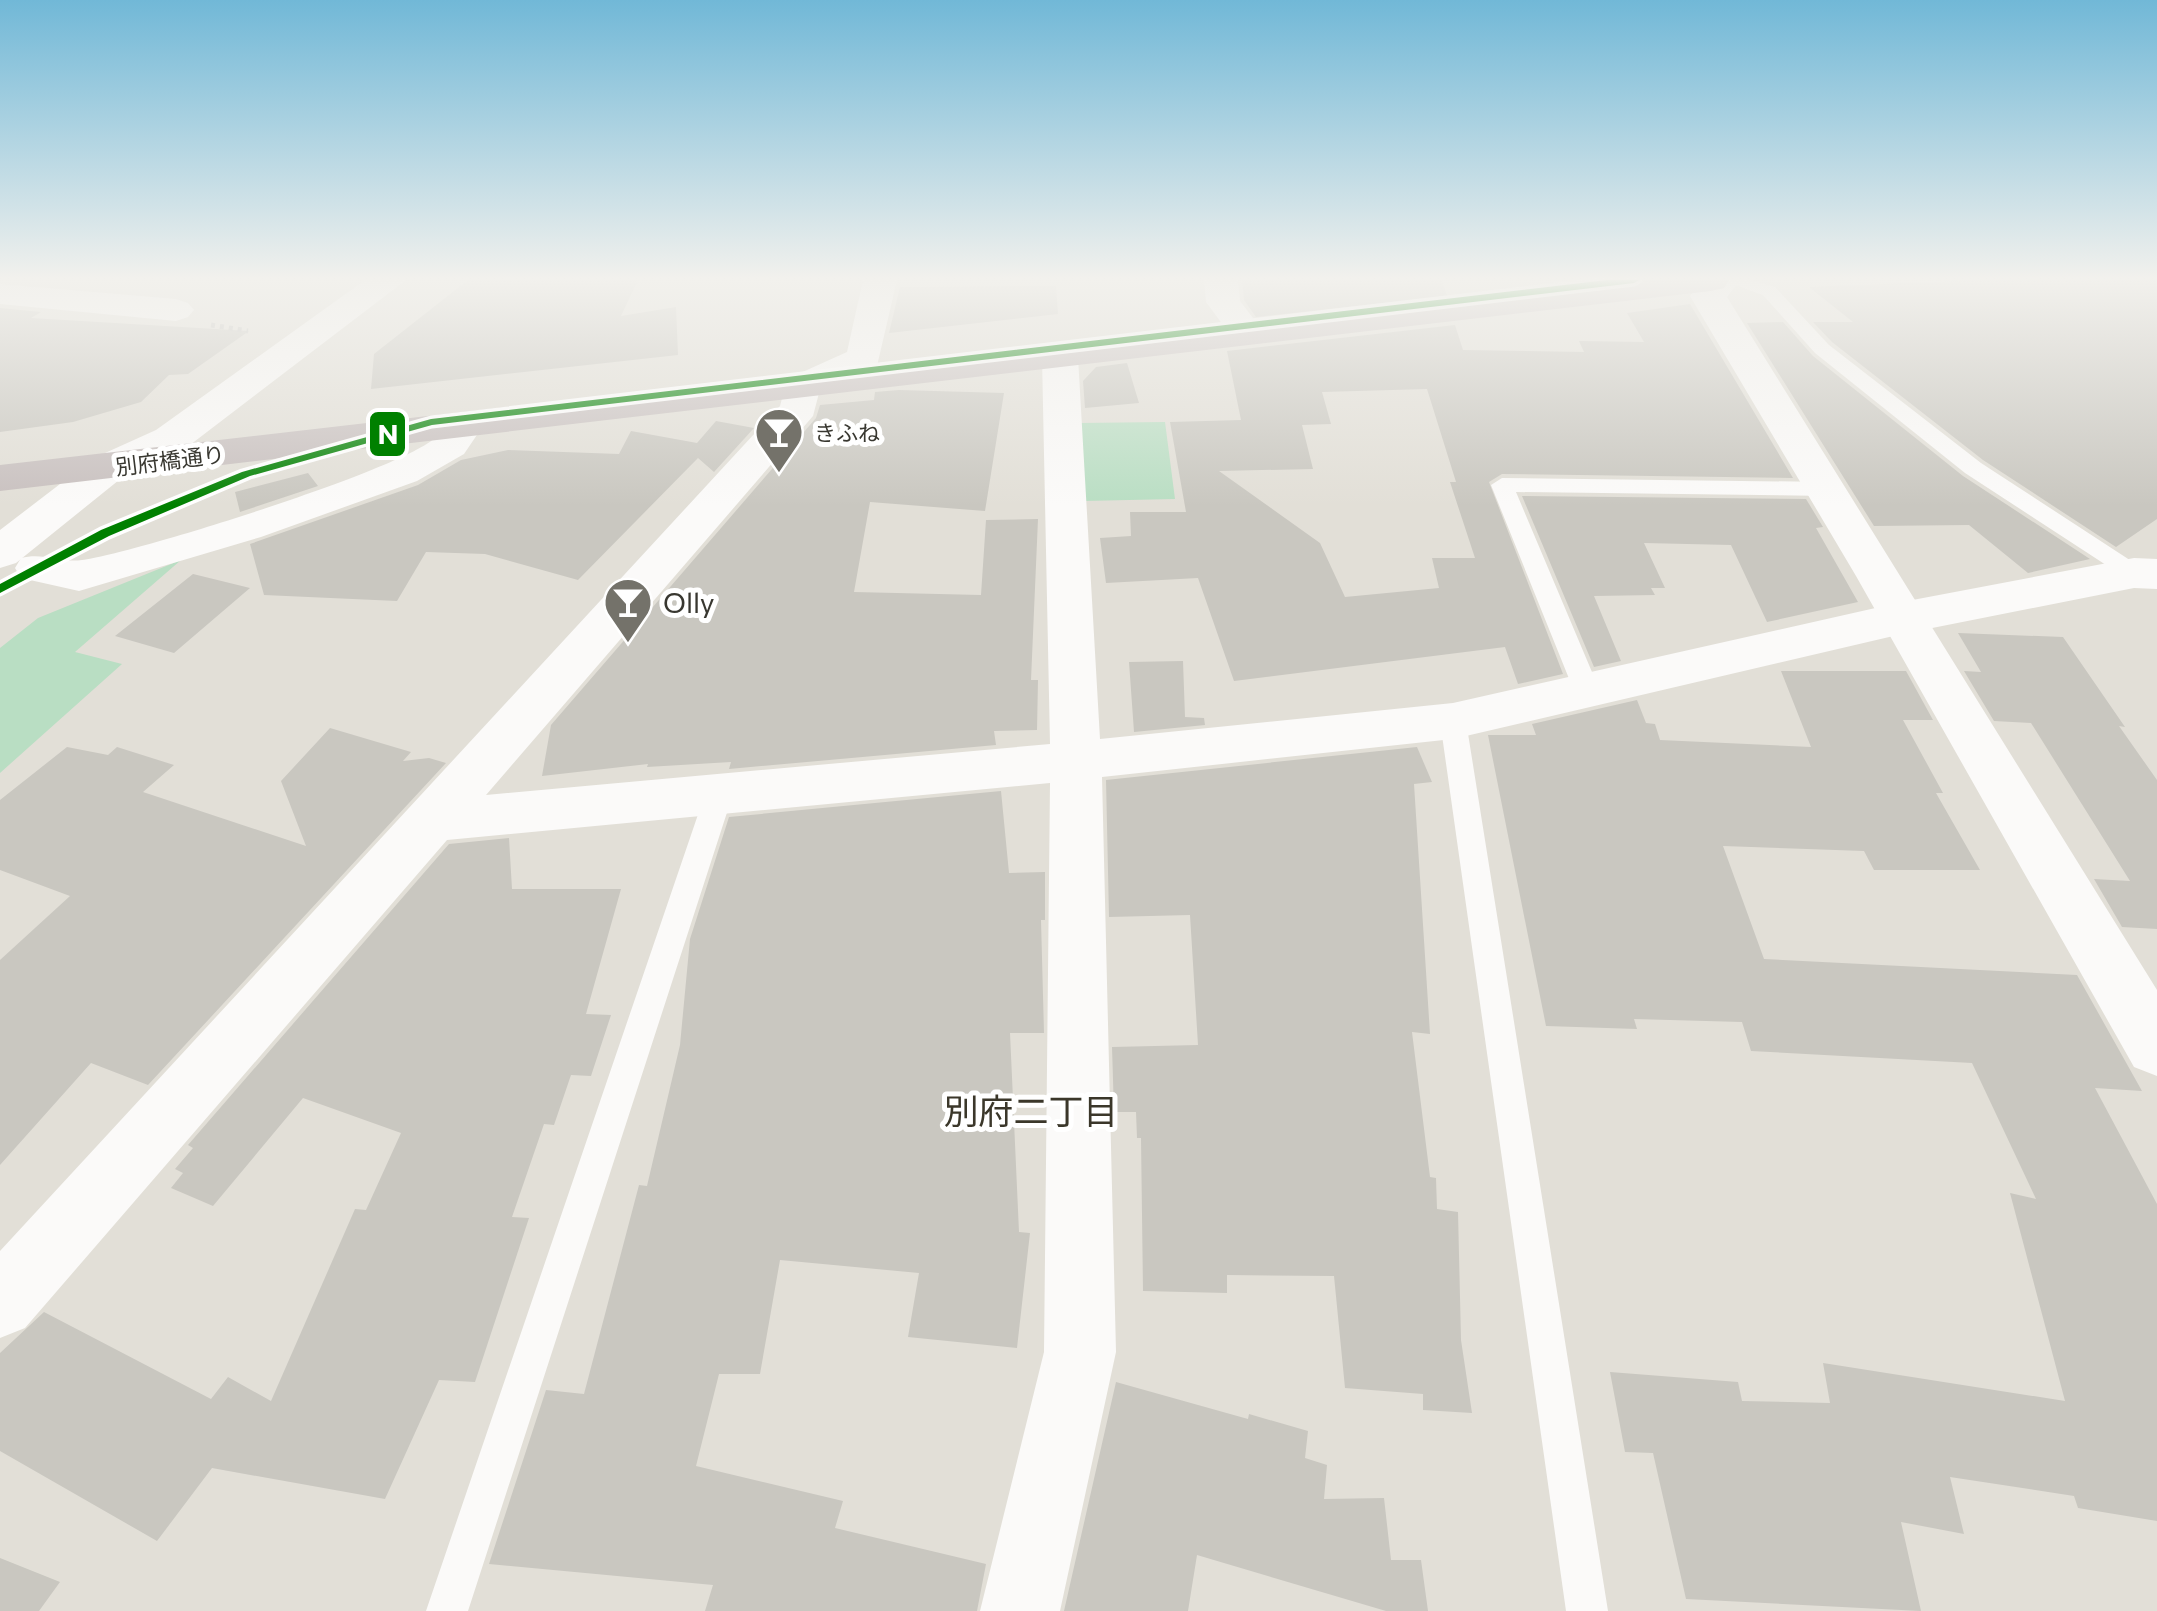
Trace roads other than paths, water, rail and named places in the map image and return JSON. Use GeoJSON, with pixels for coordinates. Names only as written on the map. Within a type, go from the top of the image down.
{"type":"FeatureCollection","features":[{"type":"Feature","properties":{"kind":"highway","name":"別府橋通り"},"geometry":{"type":"LineString","coordinates":[[176,449],[890,355]]}},
{"type":"Feature","properties":{"kind":"highway","name":"別府橋通り"},"geometry":{"type":"LineString","coordinates":[[0,459],[463,426],[1075,355]]}},
{"type":"Feature","properties":{"kind":"highway","name":"別府橋通り"},"geometry":{"type":"LineString","coordinates":[[0,478],[109,467]]}},
{"type":"Feature","properties":{"kind":"street"},"geometry":{"type":"LineString","coordinates":[[18,560],[176,449],[294,355]]}},
{"type":"Feature","properties":{"kind":"street"},"geometry":{"type":"LineString","coordinates":[[1746,355],[1830,488],[1902,618],[2157,1047]]}},
{"type":"Feature","properties":{"kind":"street"},"geometry":{"type":"LineString","coordinates":[[1020,1611],[1080,1352],[1076,762],[1060,357]]}},
{"type":"Feature","properties":{"kind":"street"},"geometry":{"type":"LineString","coordinates":[[12,1274],[432,820],[799,408],[800,387],[864,358]]}},
{"type":"Feature","properties":{"kind":"street"},"geometry":{"type":"LineString","coordinates":[[18,560],[79,576],[246,527],[403,472],[450,446],[463,426]]}},
{"type":"Feature","properties":{"kind":"street"},"geometry":{"type":"LineString","coordinates":[[0,596],[18,560],[109,467],[176,449]]}},
{"type":"Feature","properties":{"kind":"street"},"geometry":{"type":"LineString","coordinates":[[432,820],[1076,762],[1453,721],[1902,618],[2149,582]]}},
{"type":"Feature","properties":{"kind":"lane"},"geometry":{"type":"LineString","coordinates":[[1830,355],[1973,468],[2149,582]]}},
{"type":"Feature","properties":{"kind":"lane"},"geometry":{"type":"LineString","coordinates":[[1587,690],[1502,485],[1830,488]]}},
{"type":"Feature","properties":{"kind":"lane"},"geometry":{"type":"LineString","coordinates":[[1453,721],[1587,1611]]}},
{"type":"Feature","properties":{"kind":"lane"},"geometry":{"type":"LineString","coordinates":[[447,1611],[719,794]]}},
{"type":"Feature","properties":{"kind":"place","name":"きふね"},"geometry":{"type":"Point","coordinates":[779,474]}},
{"type":"Feature","properties":{"kind":"place","name":"Olly"},"geometry":{"type":"Point","coordinates":[628,644]}},
{"type":"Feature","properties":{"kind":"district","name":"別府二丁目"},"geometry":{"type":"Point","coordinates":[1031,1109]}}]}
